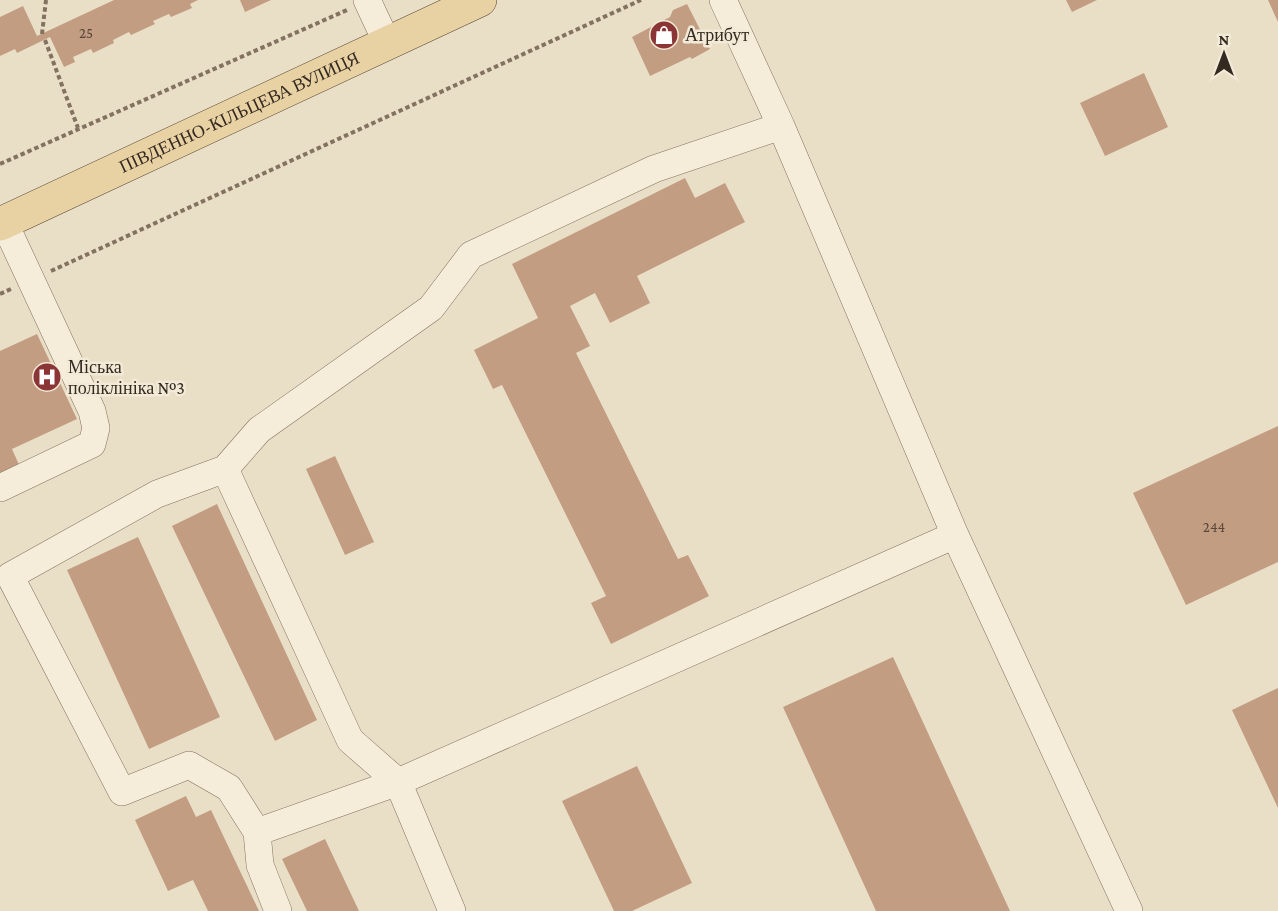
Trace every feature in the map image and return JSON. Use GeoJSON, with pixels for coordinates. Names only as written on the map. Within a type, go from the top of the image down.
{"type":"FeatureCollection","features":[{"type":"Feature","properties":{"kind":"main road","name":"ПІВДЕННО-КІЛЬЦЕВА ВУЛИЦЯ"},"geometry":{"type":"LineString","coordinates":[[2,223],[480,0]]}},
{"type":"Feature","properties":{"kind":"lane"},"geometry":{"type":"LineString","coordinates":[[368,0],[387,43]]}},
{"type":"Feature","properties":{"kind":"lane"},"geometry":{"type":"LineString","coordinates":[[723,0],[781,126],[955,535],[1129,911]]}},
{"type":"Feature","properties":{"kind":"lane"},"geometry":{"type":"LineString","coordinates":[[278,911],[260,866],[257,832],[229,788],[189,765],[122,792],[10,576],[158,494],[225,469],[259,430],[431,308],[471,255],[654,169],[781,126]]}},
{"type":"Feature","properties":{"kind":"lane"},"geometry":{"type":"LineString","coordinates":[[0,488],[92,444],[95,437],[95,420],[32,280],[2,223]]}},
{"type":"Feature","properties":{"kind":"lane"},"geometry":{"type":"LineString","coordinates":[[225,469],[350,740],[398,782],[452,911]]}},
{"type":"Feature","properties":{"kind":"lane"},"geometry":{"type":"LineString","coordinates":[[257,832],[398,782],[955,535]]}},
{"type":"Feature","properties":{"kind":"path"},"geometry":{"type":"LineString","coordinates":[[42,34],[46,0]]}},
{"type":"Feature","properties":{"kind":"path"},"geometry":{"type":"LineString","coordinates":[[0,164],[368,0]]}},
{"type":"Feature","properties":{"kind":"path"},"geometry":{"type":"LineString","coordinates":[[0,294],[641,0]]}},
{"type":"Feature","properties":{"kind":"path"},"geometry":{"type":"LineString","coordinates":[[45,40],[78,128]]}},
{"type":"Feature","properties":{"kind":"building"},"geometry":{"type":"Polygon","coordinates":[[[114,0],[198,0],[190,4],[192,8],[171,17],[169,14],[153,21],[155,24],[131,35],[129,32],[113,40],[114,43],[93,53],[91,49],[73,57],[75,62],[64,67],[50,37],[17,53],[15,49],[0,56],[0,17],[23,6],[37,36],[114,0]]]}},
{"type":"Feature","properties":{"kind":"building"},"geometry":{"type":"Polygon","coordinates":[[[240,0],[271,0],[245,12],[240,0]]]}},
{"type":"Feature","properties":{"kind":"building"},"geometry":{"type":"Polygon","coordinates":[[[1066,0],[1097,0],[1072,12],[1066,0]]]}},
{"type":"Feature","properties":{"kind":"building"},"geometry":{"type":"Polygon","coordinates":[[[1268,0],[1278,0],[1278,22],[1268,0]]]}},
{"type":"Feature","properties":{"kind":"building"},"geometry":{"type":"Polygon","coordinates":[[[687,4],[710,49],[650,76],[632,37],[670,17],[673,10],[687,4]]]}},
{"type":"Feature","properties":{"kind":"building"},"geometry":{"type":"Polygon","coordinates":[[[1144,73],[1168,127],[1105,156],[1080,103],[1144,73]]]}},
{"type":"Feature","properties":{"kind":"building"},"geometry":{"type":"Polygon","coordinates":[[[685,178],[695,198],[725,183],[745,222],[637,276],[650,303],[610,323],[595,293],[570,306],[590,346],[576,353],[678,559],[688,555],[709,596],[611,644],[591,603],[606,596],[502,385],[493,389],[474,350],[538,318],[512,264],[685,178]]]}},
{"type":"Feature","properties":{"kind":"building"},"geometry":{"type":"Polygon","coordinates":[[[37,334],[77,419],[12,449],[20,467],[0,476],[0,351],[37,334]]]}},
{"type":"Feature","properties":{"kind":"building"},"geometry":{"type":"Polygon","coordinates":[[[1278,426],[1278,562],[1186,605],[1133,493],[1278,426]]]}},
{"type":"Feature","properties":{"kind":"building"},"geometry":{"type":"Polygon","coordinates":[[[335,456],[374,542],[345,555],[306,469],[335,456]]]}},
{"type":"Feature","properties":{"kind":"building"},"geometry":{"type":"Polygon","coordinates":[[[217,504],[317,720],[275,741],[172,526],[217,504]]]}},
{"type":"Feature","properties":{"kind":"building"},"geometry":{"type":"Polygon","coordinates":[[[138,537],[220,717],[149,749],[67,570],[138,537]]]}},
{"type":"Feature","properties":{"kind":"building"},"geometry":{"type":"Polygon","coordinates":[[[893,657],[1010,911],[876,911],[783,707],[893,657]]]}},
{"type":"Feature","properties":{"kind":"building"},"geometry":{"type":"Polygon","coordinates":[[[1278,688],[1278,808],[1232,710],[1278,688]]]}},
{"type":"Feature","properties":{"kind":"building"},"geometry":{"type":"Polygon","coordinates":[[[637,766],[692,883],[632,911],[614,911],[562,801],[637,766]]]}},
{"type":"Feature","properties":{"kind":"building"},"geometry":{"type":"Polygon","coordinates":[[[186,796],[196,817],[211,810],[259,911],[208,911],[193,880],[168,891],[135,820],[186,796]]]}},
{"type":"Feature","properties":{"kind":"building"},"geometry":{"type":"Polygon","coordinates":[[[325,839],[359,911],[307,911],[282,859],[325,839]]]}},
{"type":"Feature","properties":{"kind":"place","name":"Атрибут"},"geometry":{"type":"Point","coordinates":[664,35]}},
{"type":"Feature","properties":{"kind":"place","name":"Міська поліклініка №3"},"geometry":{"type":"Point","coordinates":[47,377]}}]}
